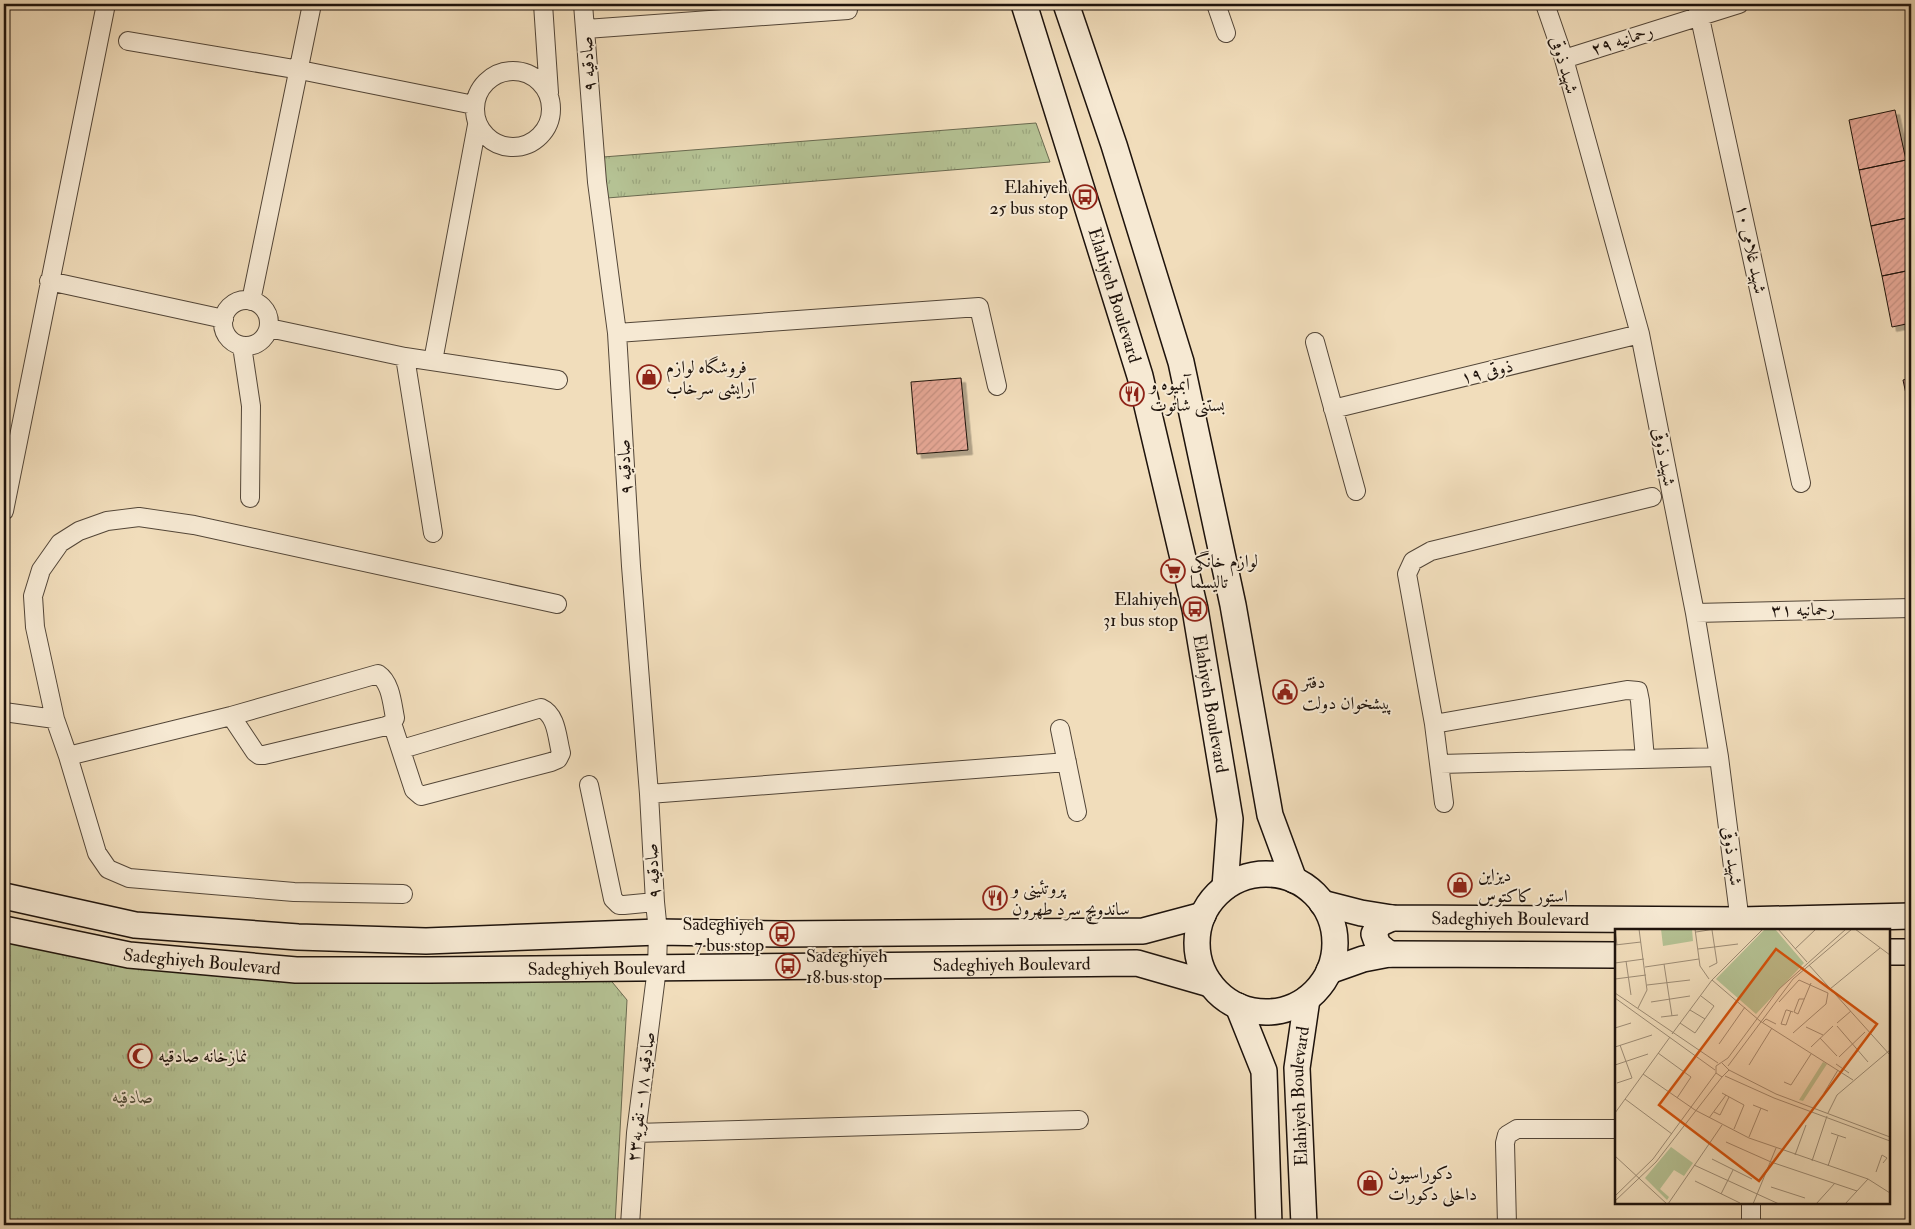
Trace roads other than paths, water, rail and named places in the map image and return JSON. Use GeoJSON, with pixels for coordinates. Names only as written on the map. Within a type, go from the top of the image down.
{"type":"FeatureCollection","features":[{"type":"Feature","properties":{"kind":"main road","name":"Elahiyeh Boulevard"},"geometry":{"type":"LineString","coordinates":[[1024,4],[1140,376],[1195,609],[1230,819],[1225,887]]}},
{"type":"Feature","properties":{"kind":"main road"},"geometry":{"type":"LineString","coordinates":[[1066,4],[1114,145],[1181,362],[1233,605],[1270,815],[1294,880]]}},
{"type":"Feature","properties":{"kind":"main road"},"geometry":{"type":"LineString","coordinates":[[1258,875],[1276,875],[1294,880],[1309,890],[1322,903],[1330,919],[1335,936],[1334,954],[1329,971],[1320,987],[1307,999],[1291,1008],[1273,1012],[1256,1012],[1238,1006],[1223,997],[1210,984],[1202,968],[1197,950],[1198,932],[1203,915],[1212,900],[1225,887],[1241,879],[1258,875]]}},
{"type":"Feature","properties":{"kind":"main road","name":"Sadeghiyeh Boulevard"},"geometry":{"type":"LineString","coordinates":[[4,896],[135,925],[298,937],[426,941],[658,932],[782,934],[1143,931],[1203,915]]}},
{"type":"Feature","properties":{"kind":"main road","name":"Sadeghiyeh Boulevard"},"geometry":{"type":"LineString","coordinates":[[1322,903],[1361,913],[1392,918],[1741,925],[1911,916]]}},
{"type":"Feature","properties":{"kind":"main road"},"geometry":{"type":"LineString","coordinates":[[1389,954],[1378,945],[1374,934],[1379,924],[1392,918]]}},
{"type":"Feature","properties":{"kind":"main road","name":"Sadeghiyeh Boulevard"},"geometry":{"type":"LineString","coordinates":[[4,929],[128,955],[296,970],[1136,963],[1210,984]]}},
{"type":"Feature","properties":{"kind":"main road"},"geometry":{"type":"LineString","coordinates":[[1890,952],[1911,952]]}},
{"type":"Feature","properties":{"kind":"main road","name":"Sadeghiyeh Boulevard"},"geometry":{"type":"LineString","coordinates":[[1329,971],[1364,959],[1389,954],[1615,955]]}},
{"type":"Feature","properties":{"kind":"main road","name":"Elahiyeh Boulevard"},"geometry":{"type":"LineString","coordinates":[[1304,1225],[1297,1068],[1307,999]]}},
{"type":"Feature","properties":{"kind":"main road","name":"Elahiyeh Boulevard"},"geometry":{"type":"LineString","coordinates":[[1238,1006],[1264,1072],[1269,1225]]}},
{"type":"Feature","properties":{"kind":"street"},"geometry":{"type":"LineString","coordinates":[[4,511],[106,4]]}},
{"type":"Feature","properties":{"kind":"street"},"geometry":{"type":"LineString","coordinates":[[251,301],[300,70],[312,4]]}},
{"type":"Feature","properties":{"kind":"street"},"geometry":{"type":"LineString","coordinates":[[478,125],[490,141],[510,148],[530,145],[545,132],[552,113],[543,4]]}},
{"type":"Feature","properties":{"kind":"street","name":"صادقیه ۹"},"geometry":{"type":"LineString","coordinates":[[583,4],[597,182],[617,333],[631,566],[658,932],[657,968]]}},
{"type":"Feature","properties":{"kind":"street"},"geometry":{"type":"LineString","coordinates":[[1216,4],[1226,32]]}},
{"type":"Feature","properties":{"kind":"street","name":"شهید ذوقی"},"geometry":{"type":"LineString","coordinates":[[1545,4],[1564,59],[1640,334],[1695,613],[1719,757],[1741,925]]}},
{"type":"Feature","properties":{"kind":"street","name":"رحمانیه ۲۹"},"geometry":{"type":"LineString","coordinates":[[1564,59],[1699,9],[1739,4]]}},
{"type":"Feature","properties":{"kind":"street","name":"شهید غلامی ۱۰"},"geometry":{"type":"LineString","coordinates":[[1699,9],[1801,483]]}},
{"type":"Feature","properties":{"kind":"street"},"geometry":{"type":"LineString","coordinates":[[586,29],[848,10]]}},
{"type":"Feature","properties":{"kind":"street"},"geometry":{"type":"LineString","coordinates":[[128,41],[300,70],[474,105]]}},
{"type":"Feature","properties":{"kind":"street"},"geometry":{"type":"LineString","coordinates":[[433,361],[478,125],[474,105],[481,86],[497,73],[517,70],[536,77],[549,93]]}},
{"type":"Feature","properties":{"kind":"street"},"geometry":{"type":"LineString","coordinates":[[49,281],[224,319]]}},
{"type":"Feature","properties":{"kind":"street"},"geometry":{"type":"LineString","coordinates":[[242,301],[251,301],[259,304],[265,311],[269,319],[269,328],[259,342],[251,346],[242,346],[227,336],[224,328],[224,319],[227,310],[234,304],[242,301]]}},
{"type":"Feature","properties":{"kind":"street"},"geometry":{"type":"LineString","coordinates":[[617,333],[979,308],[997,386]]}},
{"type":"Feature","properties":{"kind":"street"},"geometry":{"type":"LineString","coordinates":[[269,328],[405,357],[558,380]]}},
{"type":"Feature","properties":{"kind":"street","name":"ذوقی ۱۹"},"geometry":{"type":"LineString","coordinates":[[1333,409],[1640,334]]}},
{"type":"Feature","properties":{"kind":"street"},"geometry":{"type":"LineString","coordinates":[[1315,342],[1356,491]]}},
{"type":"Feature","properties":{"kind":"street"},"geometry":{"type":"LineString","coordinates":[[242,346],[251,406],[250,498]]}},
{"type":"Feature","properties":{"kind":"street"},"geometry":{"type":"LineString","coordinates":[[405,357],[433,533]]}},
{"type":"Feature","properties":{"kind":"street"},"geometry":{"type":"LineString","coordinates":[[1444,803],[1434,724],[1407,574],[1413,561],[1431,551],[1652,497]]}},
{"type":"Feature","properties":{"kind":"street"},"geometry":{"type":"LineString","coordinates":[[403,894],[294,892],[129,878],[108,869],[97,852],[55,719],[35,627],[33,596],[41,570],[60,543],[79,531],[107,521],[139,517],[194,525],[557,604]]}},
{"type":"Feature","properties":{"kind":"street","name":"رحمانیه ۳۱"},"geometry":{"type":"LineString","coordinates":[[1695,613],[1911,608]]}},
{"type":"Feature","properties":{"kind":"street"},"geometry":{"type":"LineString","coordinates":[[68,756],[231,716],[378,674],[384,678],[387,684],[395,718],[386,726],[259,755],[231,716]]}},
{"type":"Feature","properties":{"kind":"street"},"geometry":{"type":"LineString","coordinates":[[1434,724],[1627,690],[1638,691],[1645,759]]}},
{"type":"Feature","properties":{"kind":"street"},"geometry":{"type":"LineString","coordinates":[[392,722],[414,790],[421,796],[551,762],[558,759],[561,753],[552,716],[548,711],[541,708],[402,749]]}},
{"type":"Feature","properties":{"kind":"street"},"geometry":{"type":"LineString","coordinates":[[4,712],[55,719]]}},
{"type":"Feature","properties":{"kind":"street"},"geometry":{"type":"LineString","coordinates":[[1060,729],[1077,812]]}},
{"type":"Feature","properties":{"kind":"street"},"geometry":{"type":"LineString","coordinates":[[1440,764],[1719,757]]}},
{"type":"Feature","properties":{"kind":"street"},"geometry":{"type":"LineString","coordinates":[[649,794],[1067,762]]}},
{"type":"Feature","properties":{"kind":"street"},"geometry":{"type":"LineString","coordinates":[[589,786],[612,899],[619,905],[655,902]]}},
{"type":"Feature","properties":{"kind":"street","name":"صادقیه ۱۸ - نقویه۲۳"},"geometry":{"type":"LineString","coordinates":[[630,1225],[636,1132],[657,968]]}},
{"type":"Feature","properties":{"kind":"street"},"geometry":{"type":"LineString","coordinates":[[636,1132],[1079,1120]]}},
{"type":"Feature","properties":{"kind":"street"},"geometry":{"type":"LineString","coordinates":[[1507,1225],[1505,1142],[1507,1136],[1517,1129],[1615,1129]]}},
{"type":"Feature","properties":{"kind":"street"},"geometry":{"type":"LineString","coordinates":[[1751,1204],[1752,1225]]}},
{"type":"Feature","properties":{"kind":"place","name":"Elahiyeh 25 bus stop"},"geometry":{"type":"Point","coordinates":[1085,197]}},
{"type":"Feature","properties":{"kind":"place","name":"فروشگاه لوازم آرایشی سرخاب"},"geometry":{"type":"Point","coordinates":[649,377]}},
{"type":"Feature","properties":{"kind":"place","name":"آبمیوه و بستنی شاتوت"},"geometry":{"type":"Point","coordinates":[1132,394]}},
{"type":"Feature","properties":{"kind":"place","name":"لوازم خانگی تالیسما"},"geometry":{"type":"Point","coordinates":[1173,571]}},
{"type":"Feature","properties":{"kind":"place","name":"Elahiyeh 31 bus stop"},"geometry":{"type":"Point","coordinates":[1195,609]}},
{"type":"Feature","properties":{"kind":"place","name":"دفتر پیشخوان دولت"},"geometry":{"type":"Point","coordinates":[1285,692]}},
{"type":"Feature","properties":{"kind":"place","name":"دیزاین استور کاکتوس"},"geometry":{"type":"Point","coordinates":[1460,885]}},
{"type":"Feature","properties":{"kind":"place","name":"پروتئینی و ساندویچ سرد طهرون"},"geometry":{"type":"Point","coordinates":[995,898]}},
{"type":"Feature","properties":{"kind":"place","name":"Sadeghiyeh 7 bus stop"},"geometry":{"type":"Point","coordinates":[782,934]}},
{"type":"Feature","properties":{"kind":"place","name":"Sadeghiyeh 18 bus stop"},"geometry":{"type":"Point","coordinates":[788,966]}},
{"type":"Feature","properties":{"kind":"place","name":"نمازخانه صادقیه"},"geometry":{"type":"Point","coordinates":[140,1056]}},
{"type":"Feature","properties":{"kind":"place","name":"دکوراسیون داخلی دکورات"},"geometry":{"type":"Point","coordinates":[1370,1183]}},
{"type":"Feature","properties":{"kind":"park label","name":"صادقیه"},"geometry":{"type":"Point","coordinates":[133,1097]}}]}
